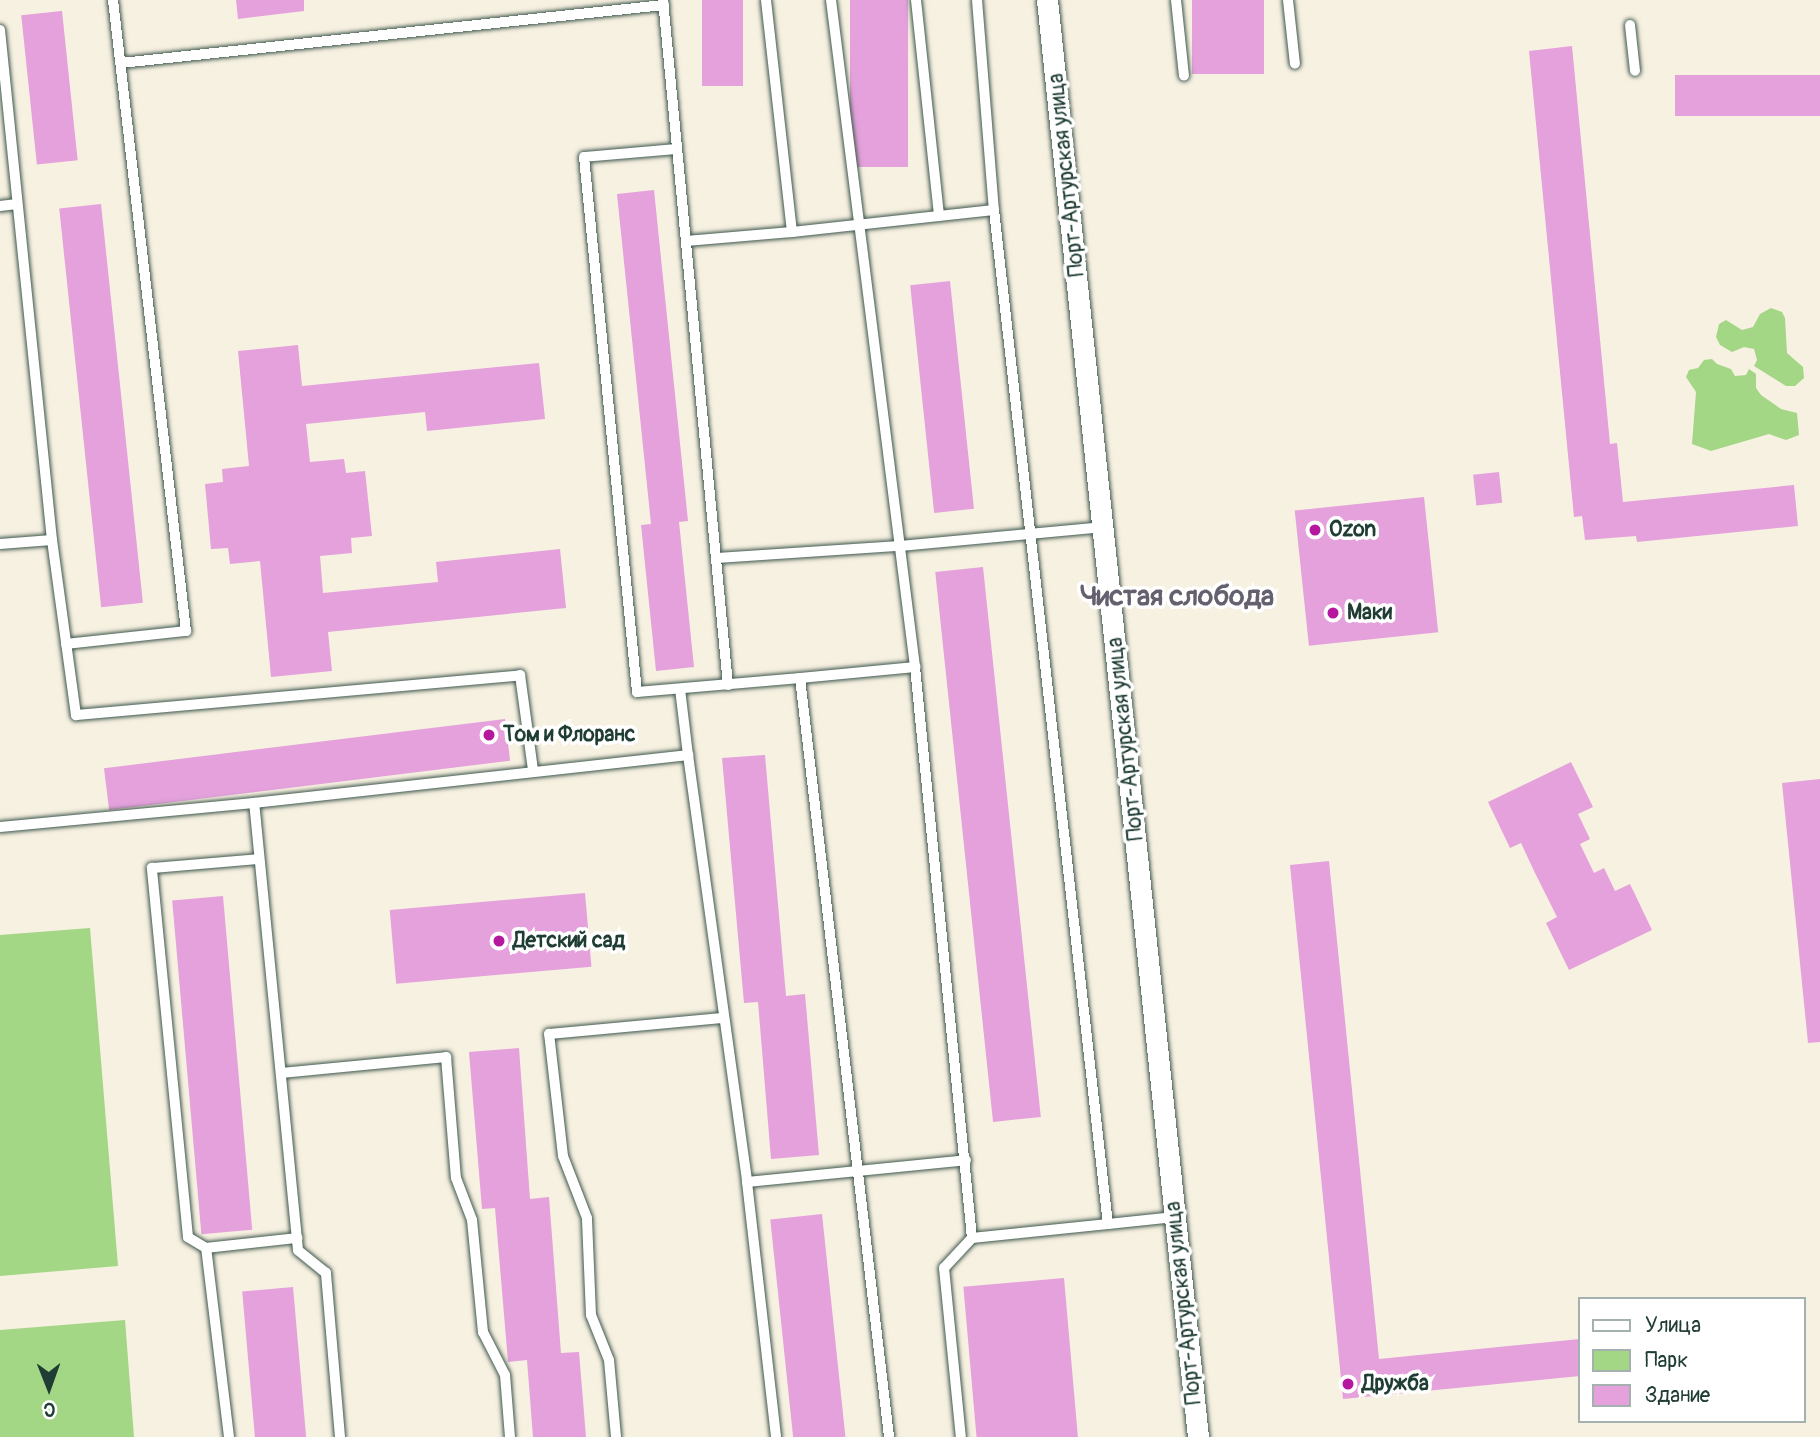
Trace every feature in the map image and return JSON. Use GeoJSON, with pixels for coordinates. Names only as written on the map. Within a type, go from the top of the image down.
{"type":"FeatureCollection","features":[{"type":"Feature","properties":{"kind":"street","name":"Порт-Артурская улица"},"geometry":{"type":"LineString","coordinates":[[1047,0],[1198,1437]]}},
{"type":"Feature","properties":{"kind":"lane"},"geometry":{"type":"LineString","coordinates":[[66,644],[186,631],[113,0]]}},
{"type":"Feature","properties":{"kind":"lane"},"geometry":{"type":"LineString","coordinates":[[766,0],[792,232]]}},
{"type":"Feature","properties":{"kind":"lane"},"geometry":{"type":"LineString","coordinates":[[831,0],[915,667],[972,1238]]}},
{"type":"Feature","properties":{"kind":"lane"},"geometry":{"type":"LineString","coordinates":[[916,0],[939,216]]}},
{"type":"Feature","properties":{"kind":"lane"},"geometry":{"type":"LineString","coordinates":[[977,0],[994,210],[1108,1224]]}},
{"type":"Feature","properties":{"kind":"lane"},"geometry":{"type":"LineString","coordinates":[[1176,0],[1184,76]]}},
{"type":"Feature","properties":{"kind":"lane"},"geometry":{"type":"LineString","coordinates":[[1288,0],[1295,64]]}},
{"type":"Feature","properties":{"kind":"lane"},"geometry":{"type":"LineString","coordinates":[[121,63],[664,3],[728,685]]}},
{"type":"Feature","properties":{"kind":"lane"},"geometry":{"type":"LineString","coordinates":[[1630,25],[1635,71]]}},
{"type":"Feature","properties":{"kind":"lane"},"geometry":{"type":"LineString","coordinates":[[0,30],[52,540],[76,715],[520,675],[533,771]]}},
{"type":"Feature","properties":{"kind":"lane"},"geometry":{"type":"LineString","coordinates":[[677,149],[584,156],[638,692],[915,667]]}},
{"type":"Feature","properties":{"kind":"lane"},"geometry":{"type":"LineString","coordinates":[[0,206],[18,204]]}},
{"type":"Feature","properties":{"kind":"lane"},"geometry":{"type":"LineString","coordinates":[[686,241],[994,210]]}},
{"type":"Feature","properties":{"kind":"lane"},"geometry":{"type":"LineString","coordinates":[[718,558],[901,546],[1104,527]]}},
{"type":"Feature","properties":{"kind":"lane"},"geometry":{"type":"LineString","coordinates":[[0,544],[52,540]]}},
{"type":"Feature","properties":{"kind":"lane"},"geometry":{"type":"LineString","coordinates":[[800,678],[889,1437]]}},
{"type":"Feature","properties":{"kind":"lane"},"geometry":{"type":"LineString","coordinates":[[680,689],[722,1018],[747,1182],[776,1437]]}},
{"type":"Feature","properties":{"kind":"lane"},"geometry":{"type":"LineString","coordinates":[[0,827],[254,803],[688,755]]}},
{"type":"Feature","properties":{"kind":"lane"},"geometry":{"type":"LineString","coordinates":[[254,803],[298,1250],[326,1273],[340,1437]]}},
{"type":"Feature","properties":{"kind":"lane"},"geometry":{"type":"LineString","coordinates":[[259,859],[152,868],[188,1237],[206,1248],[297,1238]]}},
{"type":"Feature","properties":{"kind":"lane"},"geometry":{"type":"LineString","coordinates":[[616,1437],[609,1360],[590,1315],[587,1218],[563,1156],[549,1034],[722,1018]]}},
{"type":"Feature","properties":{"kind":"lane"},"geometry":{"type":"LineString","coordinates":[[281,1073],[446,1057],[456,1178],[472,1220],[483,1332],[505,1375],[510,1437]]}},
{"type":"Feature","properties":{"kind":"lane"},"geometry":{"type":"LineString","coordinates":[[747,1182],[966,1160]]}},
{"type":"Feature","properties":{"kind":"lane"},"geometry":{"type":"LineString","coordinates":[[961,1437],[944,1268],[972,1238],[1175,1217]]}},
{"type":"Feature","properties":{"kind":"lane"},"geometry":{"type":"LineString","coordinates":[[206,1248],[229,1437]]}},
{"type":"Feature","properties":{"kind":"green space"},"geometry":{"type":"Polygon","coordinates":[[[1771,308],[1782,312],[1785,318],[1787,353],[1803,367],[1804,378],[1795,386],[1786,386],[1754,366],[1757,360],[1754,349],[1744,347],[1732,352],[1720,345],[1716,337],[1719,324],[1726,320],[1742,330],[1753,327],[1760,314],[1771,308]]]}},
{"type":"Feature","properties":{"kind":"green space"},"geometry":{"type":"Polygon","coordinates":[[[1712,359],[1731,369],[1735,376],[1746,375],[1749,369],[1756,374],[1756,388],[1761,395],[1781,409],[1797,413],[1799,435],[1786,440],[1769,434],[1711,451],[1692,444],[1696,392],[1686,377],[1689,370],[1698,368],[1704,360],[1712,359]]]}},
{"type":"Feature","properties":{"kind":"green space"},"geometry":{"type":"Polygon","coordinates":[[[90,928],[118,1266],[0,1276],[0,935],[90,928]]]}},
{"type":"Feature","properties":{"kind":"green space"},"geometry":{"type":"Polygon","coordinates":[[[125,1320],[134,1437],[0,1437],[0,1330],[125,1320]]]}},
{"type":"Feature","properties":{"kind":"building"},"geometry":{"type":"Polygon","coordinates":[[[236,0],[304,0],[304,11],[238,19],[236,0]]]}},
{"type":"Feature","properties":{"kind":"building"},"geometry":{"type":"Polygon","coordinates":[[[702,0],[743,0],[743,86],[702,86],[702,0]]]}},
{"type":"Feature","properties":{"kind":"building"},"geometry":{"type":"Polygon","coordinates":[[[850,0],[908,0],[908,167],[850,167],[850,0]]]}},
{"type":"Feature","properties":{"kind":"building"},"geometry":{"type":"Polygon","coordinates":[[[1192,0],[1264,0],[1264,74],[1192,74],[1192,0]]]}},
{"type":"Feature","properties":{"kind":"building"},"geometry":{"type":"Polygon","coordinates":[[[62,11],[78,160],[37,164],[21,15],[62,11]]]}},
{"type":"Feature","properties":{"kind":"building"},"geometry":{"type":"Polygon","coordinates":[[[1572,46],[1610,444],[1617,443],[1623,502],[1794,485],[1798,526],[1637,542],[1636,536],[1585,540],[1582,516],[1574,517],[1529,51],[1572,46]]]}},
{"type":"Feature","properties":{"kind":"building"},"geometry":{"type":"Polygon","coordinates":[[[1675,75],[1820,75],[1820,116],[1675,116],[1675,75]]]}},
{"type":"Feature","properties":{"kind":"building"},"geometry":{"type":"Polygon","coordinates":[[[654,190],[688,521],[679,522],[694,667],[656,671],[641,525],[651,524],[617,194],[654,190]]]}},
{"type":"Feature","properties":{"kind":"building"},"geometry":{"type":"Polygon","coordinates":[[[101,204],[143,603],[101,607],[59,208],[101,204]]]}},
{"type":"Feature","properties":{"kind":"building"},"geometry":{"type":"Polygon","coordinates":[[[950,281],[974,509],[934,513],[910,285],[950,281]]]}},
{"type":"Feature","properties":{"kind":"building"},"geometry":{"type":"Polygon","coordinates":[[[298,345],[302,386],[539,363],[545,419],[427,431],[425,412],[306,424],[310,462],[344,459],[346,473],[365,471],[372,536],[351,538],[352,553],[320,556],[323,593],[438,582],[436,562],[560,549],[566,608],[328,632],[332,671],[271,677],[260,561],[230,564],[228,548],[211,549],[205,484],[223,482],[222,469],[249,466],[238,351],[298,345]]]}},
{"type":"Feature","properties":{"kind":"building"},"geometry":{"type":"Polygon","coordinates":[[[1499,472],[1502,503],[1476,506],[1473,475],[1499,472]]]}},
{"type":"Feature","properties":{"kind":"building"},"geometry":{"type":"Polygon","coordinates":[[[1424,497],[1438,632],[1309,646],[1295,511],[1424,497]]]}},
{"type":"Feature","properties":{"kind":"building"},"geometry":{"type":"Polygon","coordinates":[[[983,567],[1041,1117],[993,1122],[935,572],[983,567]]]}},
{"type":"Feature","properties":{"kind":"building"},"geometry":{"type":"Polygon","coordinates":[[[505,719],[510,761],[109,810],[104,768],[505,719]]]}},
{"type":"Feature","properties":{"kind":"building"},"geometry":{"type":"Polygon","coordinates":[[[765,755],[786,996],[805,994],[819,1155],[771,1159],[758,1002],[744,1003],[722,758],[765,755]]]}},
{"type":"Feature","properties":{"kind":"building"},"geometry":{"type":"Polygon","coordinates":[[[1571,762],[1593,807],[1578,814],[1590,839],[1580,844],[1594,873],[1604,868],[1615,891],[1630,884],[1652,930],[1569,970],[1546,923],[1557,917],[1521,843],[1510,848],[1488,802],[1571,762]]]}},
{"type":"Feature","properties":{"kind":"building"},"geometry":{"type":"Polygon","coordinates":[[[1820,779],[1820,1042],[1808,1043],[1782,783],[1820,779]]]}},
{"type":"Feature","properties":{"kind":"building"},"geometry":{"type":"Polygon","coordinates":[[[1329,861],[1379,1359],[1578,1339],[1578,1376],[1343,1399],[1290,865],[1329,861]]]}},
{"type":"Feature","properties":{"kind":"building"},"geometry":{"type":"Polygon","coordinates":[[[585,893],[591,967],[396,984],[390,910],[585,893]]]}},
{"type":"Feature","properties":{"kind":"building"},"geometry":{"type":"Polygon","coordinates":[[[223,896],[252,1230],[201,1234],[172,900],[223,896]]]}},
{"type":"Feature","properties":{"kind":"building"},"geometry":{"type":"Polygon","coordinates":[[[519,1048],[530,1199],[549,1197],[561,1353],[579,1352],[586,1437],[533,1437],[527,1360],[508,1362],[495,1208],[482,1209],[469,1052],[519,1048]]]}},
{"type":"Feature","properties":{"kind":"building"},"geometry":{"type":"Polygon","coordinates":[[[822,1214],[845,1437],[793,1437],[770,1219],[822,1214]]]}},
{"type":"Feature","properties":{"kind":"building"},"geometry":{"type":"Polygon","coordinates":[[[1064,1278],[1078,1437],[977,1437],[963,1287],[1064,1278]]]}},
{"type":"Feature","properties":{"kind":"building"},"geometry":{"type":"Polygon","coordinates":[[[293,1287],[306,1437],[255,1437],[242,1291],[293,1287]]]}},
{"type":"Feature","properties":{"kind":"place","name":"Ozon"},"geometry":{"type":"Point","coordinates":[1315,530]}},
{"type":"Feature","properties":{"kind":"place","name":"Маки"},"geometry":{"type":"Point","coordinates":[1333,613]}},
{"type":"Feature","properties":{"kind":"place","name":"Том и Флоранс"},"geometry":{"type":"Point","coordinates":[489,735]}},
{"type":"Feature","properties":{"kind":"place","name":"Детский сад"},"geometry":{"type":"Point","coordinates":[499,941]}},
{"type":"Feature","properties":{"kind":"place","name":"Дружба"},"geometry":{"type":"Point","coordinates":[1348,1384]}},
{"type":"Feature","properties":{"kind":"district","name":"Чистая слобода"},"geometry":{"type":"Point","coordinates":[1177,597]}}]}
